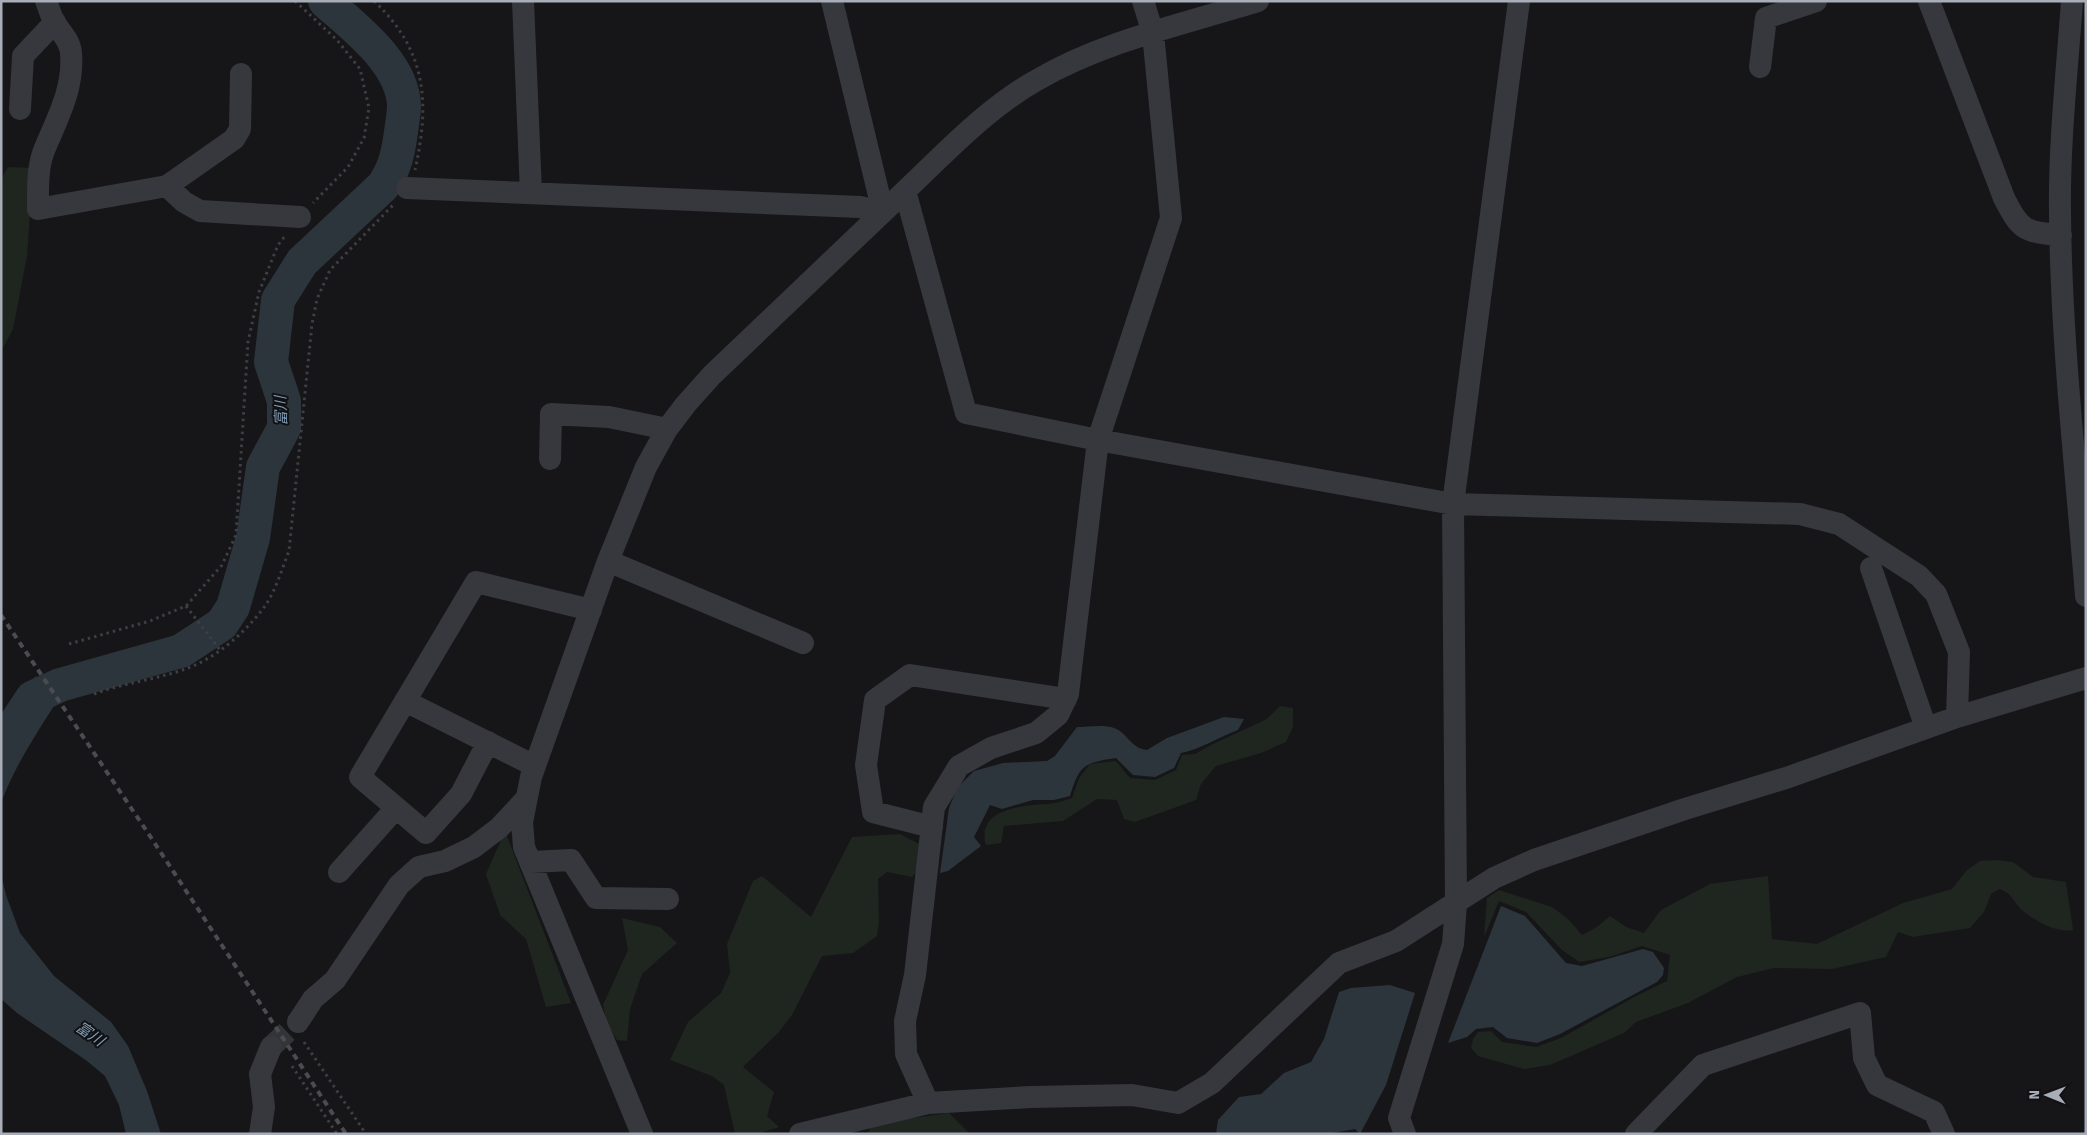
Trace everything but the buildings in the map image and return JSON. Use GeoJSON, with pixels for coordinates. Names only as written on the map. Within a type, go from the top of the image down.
{"type":"FeatureCollection","features":[{"type":"Feature","properties":{"kind":"street"},"geometry":{"type":"LineString","coordinates":[[46,1],[54,22],[67,37],[71,52],[69,90],[52,135],[44,149],[38,180],[38,209],[167,186],[234,139],[240,129],[241,74]]}},
{"type":"Feature","properties":{"kind":"street"},"geometry":{"type":"LineString","coordinates":[[523,1],[531,193]]}},
{"type":"Feature","properties":{"kind":"street"},"geometry":{"type":"LineString","coordinates":[[832,1],[883,212]]}},
{"type":"Feature","properties":{"kind":"street"},"geometry":{"type":"LineString","coordinates":[[928,1103],[906,1054],[905,1021],[916,975],[934,807],[959,766],[991,748],[1036,733],[1058,715],[1066,699],[1098,440],[1171,218],[1153,33],[1143,1]]}},
{"type":"Feature","properties":{"kind":"street"},"geometry":{"type":"LineString","coordinates":[[642,1134],[524,848],[522,822],[525,800],[535,766],[608,561],[646,467],[667,429],[712,375],[883,212],[982,120],[1007,100],[1036,80],[1111,46],[1258,1]]}},
{"type":"Feature","properties":{"kind":"street"},"geometry":{"type":"LineString","coordinates":[[1405,1134],[1399,1118],[1453,944],[1456,904],[1453,504],[1519,1]]}},
{"type":"Feature","properties":{"kind":"street"},"geometry":{"type":"LineString","coordinates":[[1760,68],[1766,18],[1816,1]]}},
{"type":"Feature","properties":{"kind":"street"},"geometry":{"type":"LineString","coordinates":[[1929,1],[2004,198],[2016,221],[2034,233],[2061,235]]}},
{"type":"Feature","properties":{"kind":"street"},"geometry":{"type":"LineString","coordinates":[[2072,1],[2062,140],[2062,283],[2086,596]]}},
{"type":"Feature","properties":{"kind":"street"},"geometry":{"type":"LineString","coordinates":[[20,109],[23,56],[54,22]]}},
{"type":"Feature","properties":{"kind":"street"},"geometry":{"type":"LineString","coordinates":[[167,186],[184,202],[200,212],[300,217]]}},
{"type":"Feature","properties":{"kind":"street"},"geometry":{"type":"LineString","coordinates":[[407,188],[860,207],[883,212]]}},
{"type":"Feature","properties":{"kind":"street"},"geometry":{"type":"LineString","coordinates":[[906,191],[966,414],[1098,440],[1453,504],[1800,514],[1839,524],[1919,576],[1936,594],[1950,625],[1959,652],[1957,718]]}},
{"type":"Feature","properties":{"kind":"street"},"geometry":{"type":"LineString","coordinates":[[550,459],[551,414],[609,418],[667,429]]}},
{"type":"Feature","properties":{"kind":"street"},"geometry":{"type":"LineString","coordinates":[[608,561],[803,642]]}},
{"type":"Feature","properties":{"kind":"street"},"geometry":{"type":"LineString","coordinates":[[1871,568],[1926,728]]}},
{"type":"Feature","properties":{"kind":"street"},"geometry":{"type":"LineString","coordinates":[[488,742],[461,794],[426,834],[360,777],[476,582],[591,610]]}},
{"type":"Feature","properties":{"kind":"street"},"geometry":{"type":"LineString","coordinates":[[932,826],[873,812],[866,765],[875,700],[910,675],[1066,699]]}},
{"type":"Feature","properties":{"kind":"street"},"geometry":{"type":"LineString","coordinates":[[800,1134],[928,1103],[1030,1097],[1132,1095],[1178,1103],[1212,1083],[1339,963],[1396,941],[1494,878],[1534,860],[1685,809],[1790,777],[1926,728],[2086,678]]}},
{"type":"Feature","properties":{"kind":"street"},"geometry":{"type":"LineString","coordinates":[[405,701],[535,766]]}},
{"type":"Feature","properties":{"kind":"street"},"geometry":{"type":"LineString","coordinates":[[301,1032],[313,999],[335,980],[399,886],[420,867],[445,861],[474,847],[498,828],[525,800]]}},
{"type":"Feature","properties":{"kind":"street"},"geometry":{"type":"LineString","coordinates":[[339,872],[396,808]]}},
{"type":"Feature","properties":{"kind":"street"},"geometry":{"type":"LineString","coordinates":[[531,862],[571,860],[596,898],[668,898]]}},
{"type":"Feature","properties":{"kind":"street"},"geometry":{"type":"LineString","coordinates":[[1646,1131],[1703,1065],[1860,1013],[1864,1058],[1877,1085],[1934,1112],[1944,1134]]}},
{"type":"Feature","properties":{"kind":"street"},"geometry":{"type":"LineString","coordinates":[[260,1134],[264,1107],[260,1074],[271,1047]]}},
{"type":"Feature","properties":{"kind":"path"},"geometry":{"type":"LineString","coordinates":[[69,644],[150,621],[186,606],[222,565],[236,535],[248,342],[259,292],[278,245],[300,217],[348,167],[364,138],[369,108],[360,69],[337,40],[295,1]]}},
{"type":"Feature","properties":{"kind":"path"},"geometry":{"type":"LineString","coordinates":[[94,694],[194,666],[220,650],[263,610],[277,582],[289,551],[312,324],[317,299],[330,270],[404,194],[415,171],[421,144],[424,114],[422,80],[409,45],[392,18],[374,1]]}},
{"type":"Feature","properties":{"kind":"path"},"geometry":{"type":"LineString","coordinates":[[186,606],[220,650]]}},
{"type":"Feature","properties":{"kind":"path"},"geometry":{"type":"LineString","coordinates":[[301,1032],[366,1134]]}},
{"type":"Feature","properties":{"kind":"path"},"geometry":{"type":"LineString","coordinates":[[292,1066],[337,1134]]}},
{"type":"Feature","properties":{"kind":"shaded area"},"geometry":{"type":"Polygon","coordinates":[[[8,167],[33,168],[27,256],[13,329],[1,352],[1,179],[8,167]]]}},
{"type":"Feature","properties":{"kind":"shaded area"},"geometry":{"type":"Polygon","coordinates":[[[1280,706],[1293,708],[1293,727],[1286,742],[1261,753],[1216,766],[1201,784],[1196,800],[1135,822],[1124,819],[1117,800],[1097,799],[1063,821],[1004,826],[1001,843],[986,845],[985,833],[988,823],[995,816],[1016,808],[1052,804],[1072,798],[1079,778],[1090,764],[1116,761],[1130,778],[1155,780],[1176,770],[1182,755],[1195,754],[1267,719],[1280,706]]]}},
{"type":"Feature","properties":{"kind":"shaded area"},"geometry":{"type":"Polygon","coordinates":[[[505,831],[571,1003],[546,1007],[526,939],[500,915],[486,874],[505,831]]]}},
{"type":"Feature","properties":{"kind":"shaded area"},"geometry":{"type":"Polygon","coordinates":[[[900,834],[921,845],[920,868],[912,877],[887,872],[878,879],[879,922],[877,936],[853,953],[822,956],[792,1015],[779,1032],[743,1067],[774,1092],[767,1116],[779,1127],[757,1134],[735,1134],[724,1085],[712,1076],[670,1060],[688,1022],[721,993],[730,973],[727,944],[753,881],[762,876],[811,917],[852,837],[900,834]]]}},
{"type":"Feature","properties":{"kind":"shaded area"},"geometry":{"type":"Polygon","coordinates":[[[1998,860],[2013,862],[2033,877],[2066,882],[2073,930],[2060,930],[2039,922],[2022,910],[2010,895],[1999,889],[1991,894],[1984,912],[1970,928],[1913,937],[1898,932],[1886,957],[1832,969],[1774,968],[1737,977],[1688,1003],[1636,1022],[1624,1033],[1550,1065],[1524,1069],[1478,1056],[1471,1048],[1473,1039],[1478,1032],[1491,1031],[1502,1042],[1536,1047],[1561,1038],[1667,981],[1670,955],[1642,946],[1609,957],[1579,962],[1562,950],[1526,912],[1499,901],[1484,937],[1487,898],[1499,890],[1552,907],[1568,919],[1582,935],[1597,927],[1610,916],[1626,927],[1644,933],[1661,910],[1710,884],[1768,876],[1772,939],[1817,944],[1903,903],[1952,889],[1967,870],[1980,861],[1998,860]]]}},
{"type":"Feature","properties":{"kind":"shaded area"},"geometry":{"type":"Polygon","coordinates":[[[622,918],[660,927],[677,943],[642,974],[630,1009],[627,1041],[617,1040],[607,1025],[603,1005],[628,950],[622,918]]]}},
{"type":"Feature","properties":{"kind":"shaded area"},"geometry":{"type":"Polygon","coordinates":[[[949,1113],[970,1134],[868,1134],[871,1124],[949,1113]]]}},
{"type":"Feature","properties":{"kind":"water"},"geometry":{"type":"Polygon","coordinates":[[[36,676],[54,706],[18,765],[1,803],[1,718],[16,696],[36,676]]]}},
{"type":"Feature","properties":{"kind":"water"},"geometry":{"type":"Polygon","coordinates":[[[1224,717],[1244,719],[1238,730],[1196,749],[1181,753],[1174,768],[1155,777],[1133,775],[1116,758],[1085,767],[1077,777],[1070,796],[1054,800],[1033,800],[1002,809],[990,805],[974,837],[981,846],[948,871],[940,873],[949,808],[957,788],[974,771],[1003,763],[1047,761],[1055,756],[1077,727],[1101,726],[1114,728],[1123,733],[1141,749],[1147,750],[1167,738],[1224,717]]]}},
{"type":"Feature","properties":{"kind":"water"},"geometry":{"type":"Polygon","coordinates":[[[1,874],[6,895],[20,933],[54,976],[111,1022],[128,1046],[147,1091],[161,1134],[126,1134],[119,1105],[105,1076],[87,1061],[17,1013],[1,999],[1,874]]]}},
{"type":"Feature","properties":{"kind":"water"},"geometry":{"type":"Polygon","coordinates":[[[1501,906],[1525,916],[1566,963],[1582,966],[1643,949],[1653,952],[1664,968],[1663,975],[1657,982],[1560,1034],[1537,1043],[1507,1038],[1493,1027],[1476,1029],[1467,1037],[1448,1043],[1501,906]]]}},
{"type":"Feature","properties":{"kind":"water"},"geometry":{"type":"Polygon","coordinates":[[[1390,985],[1415,993],[1386,1085],[1360,1134],[1355,1129],[1327,1134],[1216,1134],[1218,1120],[1239,1097],[1261,1094],[1284,1073],[1311,1062],[1324,1039],[1339,992],[1351,988],[1390,985]]]}},
{"type":"Feature","properties":{"kind":"waterway","name":"富川"},"geometry":{"type":"LineString","coordinates":[[1,745],[32,698],[60,685],[181,651],[222,624],[233,607],[253,538],[263,467],[284,428],[284,401],[271,362],[278,300],[302,262],[383,186],[393,167],[400,140],[404,106],[402,90],[395,75],[375,47],[325,1]]}},
{"type":"Feature","properties":{"kind":"tunnel"},"geometry":{"type":"LineString","coordinates":[[271,1047],[298,1022]]}},
{"type":"Feature","properties":{"kind":"railway"},"geometry":{"type":"LineString","coordinates":[[1,615],[148,833],[346,1134]]}}]}
